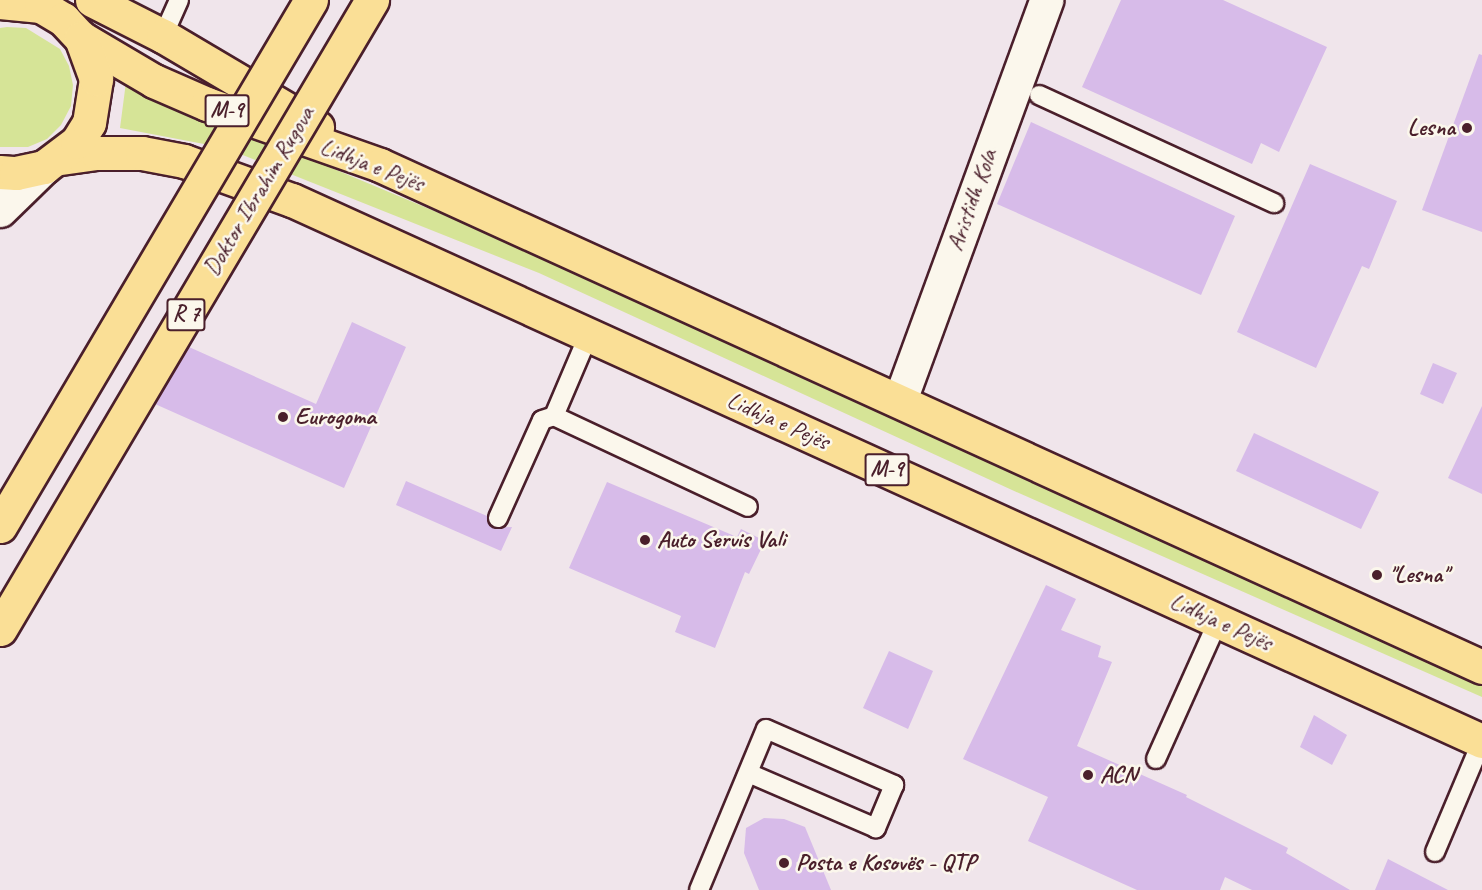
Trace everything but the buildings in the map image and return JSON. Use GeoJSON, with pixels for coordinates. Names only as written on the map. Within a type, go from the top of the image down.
{"type":"FeatureCollection","features":[{"type":"Feature","properties":{"kind":"highway"},"geometry":{"type":"LineString","coordinates":[[92,0],[163,36],[380,165]]}},
{"type":"Feature","properties":{"kind":"highway","name":"R 7"},"geometry":{"type":"LineString","coordinates":[[0,526],[311,0]]}},
{"type":"Feature","properties":{"kind":"highway","name":"Doktor Ibrahim Rugova"},"geometry":{"type":"LineString","coordinates":[[0,629],[372,0]]}},
{"type":"Feature","properties":{"kind":"highway","name":"Lidhja e Pejës"},"geometry":{"type":"LineString","coordinates":[[0,2],[41,6],[63,19],[81,38],[146,76],[207,104],[380,165],[1482,667]]}},
{"type":"Feature","properties":{"kind":"highway","name":"Lidhja e Pejës"},"geometry":{"type":"LineString","coordinates":[[52,162],[83,133],[96,102],[94,69],[81,38]]}},
{"type":"Feature","properties":{"kind":"highway","name":"Lidhja e Pejës"},"geometry":{"type":"LineString","coordinates":[[0,172],[16,173],[52,162],[97,153],[142,153],[234,176],[589,334],[1482,741]]}},
{"type":"Feature","properties":{"kind":"street","name":"Aristidh Kola"},"geometry":{"type":"LineString","coordinates":[[900,400],[1046,0]]}},
{"type":"Feature","properties":{"kind":"street"},"geometry":{"type":"LineString","coordinates":[[0,210],[52,162]]}},
{"type":"Feature","properties":{"kind":"lane"},"geometry":{"type":"LineString","coordinates":[[163,36],[179,0]]}},
{"type":"Feature","properties":{"kind":"lane"},"geometry":{"type":"LineString","coordinates":[[1039,95],[1274,203]]}},
{"type":"Feature","properties":{"kind":"lane"},"geometry":{"type":"LineString","coordinates":[[554,416],[589,334]]}},
{"type":"Feature","properties":{"kind":"lane"},"geometry":{"type":"LineString","coordinates":[[498,518],[542,420],[554,416],[748,507]]}},
{"type":"Feature","properties":{"kind":"lane"},"geometry":{"type":"LineString","coordinates":[[1156,759],[1218,621]]}},
{"type":"Feature","properties":{"kind":"lane"},"geometry":{"type":"LineString","coordinates":[[699,890],[766,729],[894,785],[876,828],[748,773]]}},
{"type":"Feature","properties":{"kind":"lane"},"geometry":{"type":"LineString","coordinates":[[1435,852],[1482,741]]}},
{"type":"Feature","properties":{"kind":"green space"},"geometry":{"type":"Polygon","coordinates":[[[0,28],[26,28],[60,49],[69,66],[73,85],[71,106],[61,125],[47,139],[28,147],[0,147],[0,28]]]}},
{"type":"Feature","properties":{"kind":"green space"},"geometry":{"type":"Polygon","coordinates":[[[126,82],[494,236],[1482,679],[1482,697],[1012,490],[539,273],[225,148],[120,128],[126,82]]]}},
{"type":"Feature","properties":{"kind":"place","name":"Lesna"},"geometry":{"type":"Point","coordinates":[1467,128]}},
{"type":"Feature","properties":{"kind":"place","name":"Eurogoma"},"geometry":{"type":"Point","coordinates":[283,417]}},
{"type":"Feature","properties":{"kind":"place","name":"Auto Servis Vali"},"geometry":{"type":"Point","coordinates":[645,540]}},
{"type":"Feature","properties":{"kind":"place","name":"\"Lesna\""},"geometry":{"type":"Point","coordinates":[1377,575]}},
{"type":"Feature","properties":{"kind":"place","name":"ACN"},"geometry":{"type":"Point","coordinates":[1088,775]}},
{"type":"Feature","properties":{"kind":"place","name":"Posta e Kosovës - QTP"},"geometry":{"type":"Point","coordinates":[784,863]}}]}
